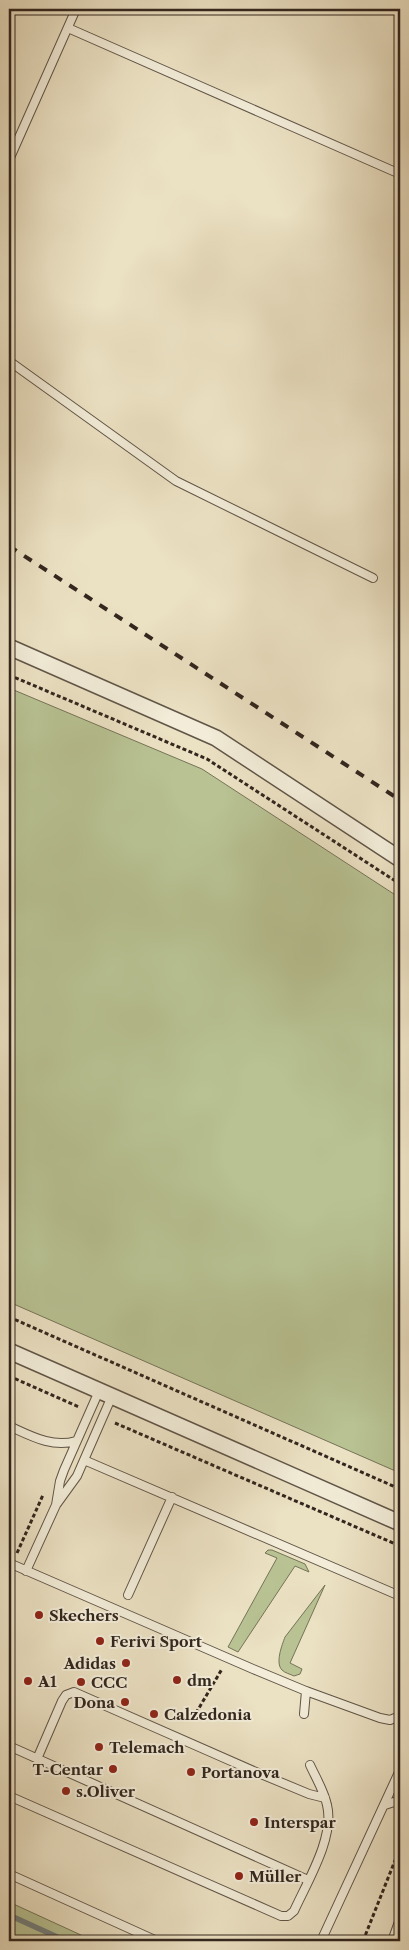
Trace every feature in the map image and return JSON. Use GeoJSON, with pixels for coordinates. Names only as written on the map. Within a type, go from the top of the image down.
{"type":"FeatureCollection","features":[{"type":"Feature","properties":{"kind":"street"},"geometry":{"type":"LineString","coordinates":[[9,647],[216,738],[400,859]]}},
{"type":"Feature","properties":{"kind":"street"},"geometry":{"type":"LineString","coordinates":[[9,1351],[400,1523]]}},
{"type":"Feature","properties":{"kind":"lane"},"geometry":{"type":"LineString","coordinates":[[9,160],[76,9]]}},
{"type":"Feature","properties":{"kind":"lane"},"geometry":{"type":"LineString","coordinates":[[68,28],[400,174]]}},
{"type":"Feature","properties":{"kind":"lane"},"geometry":{"type":"LineString","coordinates":[[9,361],[176,481],[373,578]]}},
{"type":"Feature","properties":{"kind":"lane"},"geometry":{"type":"LineString","coordinates":[[26,1571],[56,1505],[60,1481],[76,1441],[89,1412],[105,1393]]}},
{"type":"Feature","properties":{"kind":"lane"},"geometry":{"type":"LineString","coordinates":[[56,1505],[71,1487],[84,1460],[102,1417],[105,1393]]}},
{"type":"Feature","properties":{"kind":"lane"},"geometry":{"type":"LineString","coordinates":[[9,1426],[56,1444],[76,1441]]}},
{"type":"Feature","properties":{"kind":"lane"},"geometry":{"type":"LineString","coordinates":[[84,1460],[400,1596]]}},
{"type":"Feature","properties":{"kind":"lane"},"geometry":{"type":"LineString","coordinates":[[128,1595],[172,1497]]}},
{"type":"Feature","properties":{"kind":"lane"},"geometry":{"type":"LineString","coordinates":[[9,1563],[306,1691],[380,1718],[399,1719]]}},
{"type":"Feature","properties":{"kind":"lane"},"geometry":{"type":"LineString","coordinates":[[304,1714],[306,1691]]}},
{"type":"Feature","properties":{"kind":"lane"},"geometry":{"type":"LineString","coordinates":[[38,1759],[62,1701],[69,1693],[74,1692],[256,1772],[309,1794],[325,1798]]}},
{"type":"Feature","properties":{"kind":"lane"},"geometry":{"type":"LineString","coordinates":[[9,1746],[308,1880]]}},
{"type":"Feature","properties":{"kind":"lane"},"geometry":{"type":"LineString","coordinates":[[9,1796],[281,1916],[288,1916],[294,1911],[322,1849],[326,1833],[328,1819],[325,1798],[310,1765]]}},
{"type":"Feature","properties":{"kind":"lane"},"geometry":{"type":"LineString","coordinates":[[321,1941],[400,1770]]}},
{"type":"Feature","properties":{"kind":"lane"},"geometry":{"type":"LineString","coordinates":[[384,1805],[400,1800]]}},
{"type":"Feature","properties":{"kind":"lane"},"geometry":{"type":"LineString","coordinates":[[9,1874],[157,1941]]}},
{"type":"Feature","properties":{"kind":"lane"},"geometry":{"type":"LineString","coordinates":[[392,1941],[400,1919]]}},
{"type":"Feature","properties":{"kind":"path"},"geometry":{"type":"LineString","coordinates":[[9,675],[207,759],[400,884]]}},
{"type":"Feature","properties":{"kind":"path"},"geometry":{"type":"LineString","coordinates":[[9,1317],[400,1488]]}},
{"type":"Feature","properties":{"kind":"path"},"geometry":{"type":"LineString","coordinates":[[9,1376],[89,1412]]}},
{"type":"Feature","properties":{"kind":"path"},"geometry":{"type":"LineString","coordinates":[[102,1417],[400,1546]]}},
{"type":"Feature","properties":{"kind":"path"},"geometry":{"type":"LineString","coordinates":[[196,1713],[222,1669]]}},
{"type":"Feature","properties":{"kind":"path"},"geometry":{"type":"LineString","coordinates":[[363,1941],[400,1848]]}},
{"type":"Feature","properties":{"kind":"green space"},"geometry":{"type":"Polygon","coordinates":[[[9,688],[202,769],[400,898],[400,1473],[9,1302],[9,688]]]}},
{"type":"Feature","properties":{"kind":"green space"},"geometry":{"type":"Polygon","coordinates":[[[268,1550],[305,1564],[309,1572],[295,1566],[238,1652],[228,1647],[277,1558],[265,1553],[268,1550]]]}},
{"type":"Feature","properties":{"kind":"green space"},"geometry":{"type":"Polygon","coordinates":[[[325,1585],[290,1663],[302,1669],[300,1674],[294,1676],[283,1671],[280,1667],[279,1659],[282,1645],[285,1637],[325,1585]]]}},
{"type":"Feature","properties":{"kind":"green space"},"geometry":{"type":"Polygon","coordinates":[[[9,1902],[94,1941],[9,1941],[9,1902]]]}},
{"type":"Feature","properties":{"kind":"waterway"},"geometry":{"type":"LineString","coordinates":[[9,1915],[66,1941]]}},
{"type":"Feature","properties":{"kind":"railway"},"geometry":{"type":"LineString","coordinates":[[9,546],[400,800]]}},
{"type":"Feature","properties":{"kind":"place","name":"Skechers"},"geometry":{"type":"Point","coordinates":[39,1615]}},
{"type":"Feature","properties":{"kind":"place","name":"Ferivi Sport"},"geometry":{"type":"Point","coordinates":[100,1641]}},
{"type":"Feature","properties":{"kind":"place","name":"Adidas"},"geometry":{"type":"Point","coordinates":[126,1663]}},
{"type":"Feature","properties":{"kind":"place","name":"dm"},"geometry":{"type":"Point","coordinates":[177,1680]}},
{"type":"Feature","properties":{"kind":"place","name":"A1"},"geometry":{"type":"Point","coordinates":[28,1681]}},
{"type":"Feature","properties":{"kind":"place","name":"CCC"},"geometry":{"type":"Point","coordinates":[81,1682]}},
{"type":"Feature","properties":{"kind":"place","name":"Dona"},"geometry":{"type":"Point","coordinates":[125,1702]}},
{"type":"Feature","properties":{"kind":"place","name":"Calzedonia"},"geometry":{"type":"Point","coordinates":[154,1714]}},
{"type":"Feature","properties":{"kind":"place","name":"Telemach"},"geometry":{"type":"Point","coordinates":[99,1747]}},
{"type":"Feature","properties":{"kind":"place","name":"T-Centar"},"geometry":{"type":"Point","coordinates":[113,1769]}},
{"type":"Feature","properties":{"kind":"place","name":"Portanova"},"geometry":{"type":"Point","coordinates":[191,1772]}},
{"type":"Feature","properties":{"kind":"place","name":"s.Oliver"},"geometry":{"type":"Point","coordinates":[66,1791]}},
{"type":"Feature","properties":{"kind":"place","name":"Interspar"},"geometry":{"type":"Point","coordinates":[254,1822]}},
{"type":"Feature","properties":{"kind":"place","name":"Müller"},"geometry":{"type":"Point","coordinates":[239,1876]}}]}
